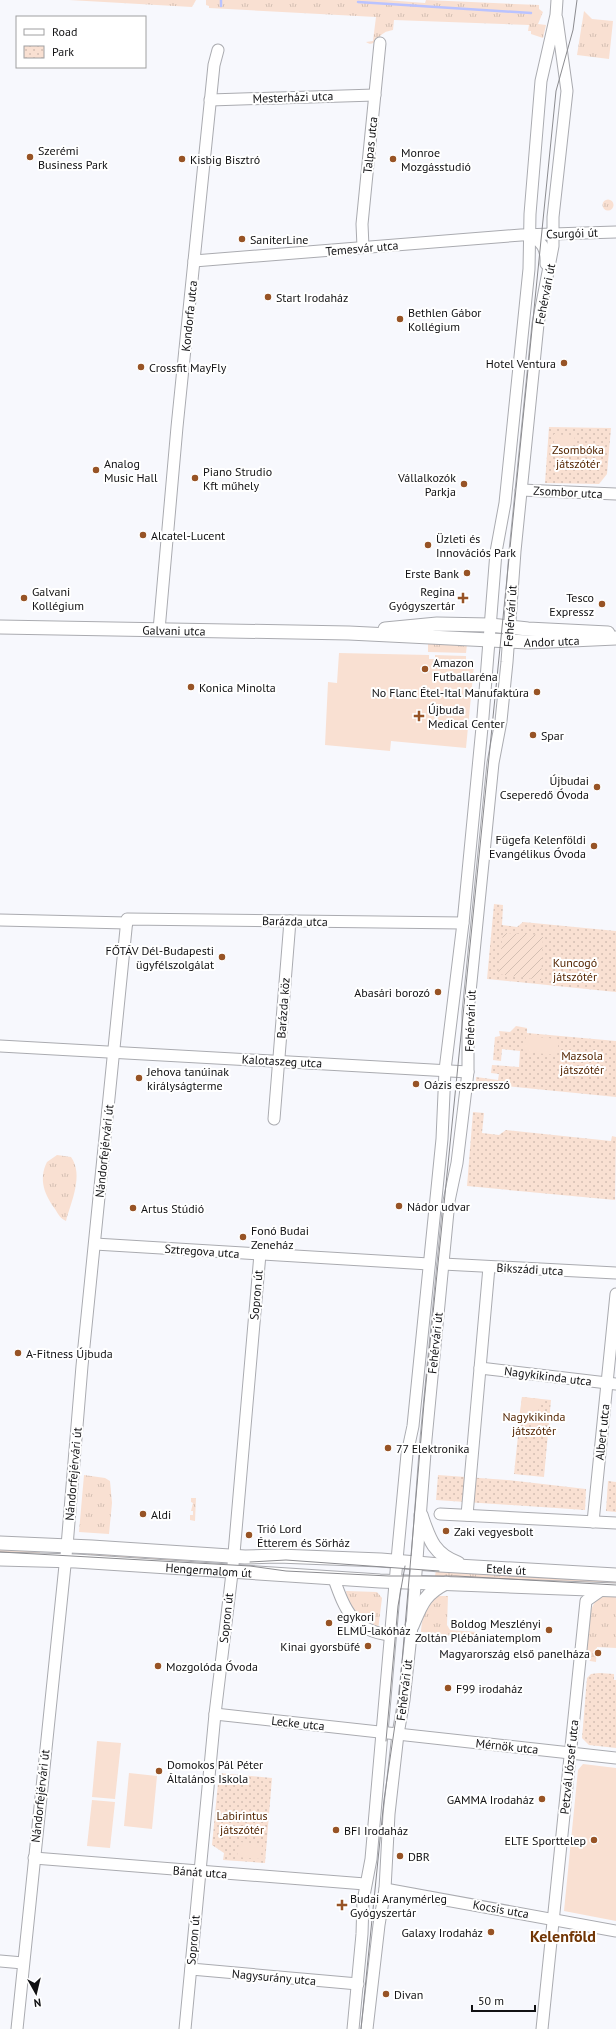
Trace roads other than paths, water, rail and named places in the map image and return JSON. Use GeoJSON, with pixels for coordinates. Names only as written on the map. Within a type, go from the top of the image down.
{"type":"FeatureCollection","features":[{"type":"Feature","properties":{"kind":"main road","name":"Galvani utca"},"geometry":{"type":"LineString","coordinates":[[349,633],[437,624],[490,625]]}},
{"type":"Feature","properties":{"kind":"main road","name":"Andor utca"},"geometry":{"type":"LineString","coordinates":[[490,625],[593,631],[616,636]]}},
{"type":"Feature","properties":{"kind":"main road","name":"Galvani utca"},"geometry":{"type":"LineString","coordinates":[[0,628],[349,633],[488,640]]}},
{"type":"Feature","properties":{"kind":"main road","name":"Andor utca"},"geometry":{"type":"LineString","coordinates":[[488,640],[540,642],[616,636]]}},
{"type":"Feature","properties":{"kind":"main road"},"geometry":{"type":"LineString","coordinates":[[422,1515],[435,1549],[446,1558],[469,1566]]}},
{"type":"Feature","properties":{"kind":"main road","name":"Hengermalom út"},"geometry":{"type":"LineString","coordinates":[[0,1543],[233,1556],[340,1558],[397,1561]]}},
{"type":"Feature","properties":{"kind":"main road","name":"Hengermalom út"},"geometry":{"type":"LineString","coordinates":[[0,1559],[65,1561],[334,1579],[416,1582]]}},
{"type":"Feature","properties":{"kind":"main road","name":"Etele út"},"geometry":{"type":"LineString","coordinates":[[397,1561],[616,1575]]}},
{"type":"Feature","properties":{"kind":"main road","name":"Etele út"},"geometry":{"type":"LineString","coordinates":[[416,1582],[610,1590]]}},
{"type":"Feature","properties":{"kind":"main road"},"geometry":{"type":"LineString","coordinates":[[412,1626],[423,1600],[435,1590],[448,1583]]}},
{"type":"Feature","properties":{"kind":"street","name":"Fehérvári út"},"geometry":{"type":"LineString","coordinates":[[353,2029],[358,1984],[363,1901],[365,1884],[371,1859],[381,1732],[407,1454],[413,1426],[442,1139],[445,1070],[463,923],[483,717],[496,552],[505,503],[529,269],[529,234],[541,81],[556,15],[557,0]]}},
{"type":"Feature","properties":{"kind":"street","name":"Fehérvári út"},"geometry":{"type":"LineString","coordinates":[[367,2029],[378,1925],[385,1889],[390,1814],[398,1734],[404,1700],[412,1626],[422,1515],[426,1439],[449,1201],[457,1162],[468,1072],[468,1012],[493,763],[501,721],[509,642],[514,551],[538,324],[551,265],[553,217],[567,91],[556,15]]}},
{"type":"Feature","properties":{"kind":"street","name":"Talpas utca"},"geometry":{"type":"LineString","coordinates":[[363,247],[362,224],[380,43]]}},
{"type":"Feature","properties":{"kind":"street","name":"Kondorfa utca"},"geometry":{"type":"LineString","coordinates":[[158,630],[210,100],[214,65],[218,50]]}},
{"type":"Feature","properties":{"kind":"street","name":"Mesterházi utca"},"geometry":{"type":"LineString","coordinates":[[210,100],[375,95]]}},
{"type":"Feature","properties":{"kind":"street","name":"Csurgói út"},"geometry":{"type":"LineString","coordinates":[[529,234],[616,232]]}},
{"type":"Feature","properties":{"kind":"street","name":"Temesvár utca"},"geometry":{"type":"LineString","coordinates":[[194,261],[529,234]]}},
{"type":"Feature","properties":{"kind":"street"},"geometry":{"type":"LineString","coordinates":[[529,234],[537,238],[546,250],[545,290]]}},
{"type":"Feature","properties":{"kind":"street","name":"Zsombor utca"},"geometry":{"type":"LineString","coordinates":[[521,490],[616,494]]}},
{"type":"Feature","properties":{"kind":"street","name":"Barázda utca"},"geometry":{"type":"LineString","coordinates":[[0,920],[463,923]]}},
{"type":"Feature","properties":{"kind":"street","name":"Nándorfejérvári út"},"geometry":{"type":"LineString","coordinates":[[17,2029],[67,1546],[80,1380],[115,1052],[127,921]]}},
{"type":"Feature","properties":{"kind":"street","name":"Barázda köz"},"geometry":{"type":"LineString","coordinates":[[274,1119],[290,921]]}},
{"type":"Feature","properties":{"kind":"street","name":"Kalotaszeg utca"},"geometry":{"type":"LineString","coordinates":[[0,1046],[468,1072]]}},
{"type":"Feature","properties":{"kind":"street","name":"Sztregova utca"},"geometry":{"type":"LineString","coordinates":[[95,1244],[429,1264]]}},
{"type":"Feature","properties":{"kind":"street","name":"Sopron út"},"geometry":{"type":"LineString","coordinates":[[185,2029],[215,1714],[232,1572],[260,1254]]}},
{"type":"Feature","properties":{"kind":"street","name":"Bikszádi utca"},"geometry":{"type":"LineString","coordinates":[[443,1264],[616,1273]]}},
{"type":"Feature","properties":{"kind":"street"},"geometry":{"type":"LineString","coordinates":[[467,1515],[489,1267]]}},
{"type":"Feature","properties":{"kind":"street","name":"Albert utca"},"geometry":{"type":"LineString","coordinates":[[593,1522],[611,1383],[616,1294]]}},
{"type":"Feature","properties":{"kind":"street","name":"Nagykikinda utca"},"geometry":{"type":"LineString","coordinates":[[480,1368],[611,1383]]}},
{"type":"Feature","properties":{"kind":"street"},"geometry":{"type":"LineString","coordinates":[[440,1514],[616,1523]]}},
{"type":"Feature","properties":{"kind":"street"},"geometry":{"type":"LineString","coordinates":[[334,1579],[343,1604],[354,1620],[366,1629],[376,1633],[390,1635]]}},
{"type":"Feature","properties":{"kind":"street"},"geometry":{"type":"LineString","coordinates":[[566,1588],[586,1600],[610,1590]]}},
{"type":"Feature","properties":{"kind":"street","name":"Petzvál József utca"},"geometry":{"type":"LineString","coordinates":[[542,2029],[586,1600]]}},
{"type":"Feature","properties":{"kind":"street","name":"Lecke utca"},"geometry":{"type":"LineString","coordinates":[[215,1714],[398,1734]]}},
{"type":"Feature","properties":{"kind":"street","name":"Mérnök utca"},"geometry":{"type":"LineString","coordinates":[[398,1734],[616,1758]]}},
{"type":"Feature","properties":{"kind":"street","name":"Bánát utca"},"geometry":{"type":"LineString","coordinates":[[34,1858],[365,1884]]}},
{"type":"Feature","properties":{"kind":"street","name":"Kocsis utca"},"geometry":{"type":"LineString","coordinates":[[385,1889],[616,1931]]}},
{"type":"Feature","properties":{"kind":"street"},"geometry":{"type":"LineString","coordinates":[[0,1961],[23,1963]]}},
{"type":"Feature","properties":{"kind":"street","name":"Nagysurány utca"},"geometry":{"type":"LineString","coordinates":[[191,1969],[358,1984]]}},
{"type":"Feature","properties":{"kind":"waterway"},"geometry":{"type":"LineString","coordinates":[[221,0],[221,6]]}},
{"type":"Feature","properties":{"kind":"waterway"},"geometry":{"type":"LineString","coordinates":[[358,2],[531,13]]}},
{"type":"Feature","properties":{"kind":"tram line"},"geometry":{"type":"LineString","coordinates":[[361,2029],[384,1800],[399,1697],[424,1403],[556,91],[573,30],[577,0]]}},
{"type":"Feature","properties":{"kind":"tram line"},"geometry":{"type":"LineString","coordinates":[[0,1552],[250,1566],[286,1571],[389,1576],[456,1576],[616,1585]]}},
{"type":"Feature","properties":{"kind":"tram line"},"geometry":{"type":"LineString","coordinates":[[250,1562],[286,1560],[439,1571]]}},
{"type":"Feature","properties":{"kind":"tram line"},"geometry":{"type":"LineString","coordinates":[[386,1741],[398,1606],[405,1566]]}},
{"type":"Feature","properties":{"kind":"place","name":"Szerémi Business Park"},"geometry":{"type":"Point","coordinates":[30,157]}},
{"type":"Feature","properties":{"kind":"place","name":"Kisbig Bisztró"},"geometry":{"type":"Point","coordinates":[182,159]}},
{"type":"Feature","properties":{"kind":"place","name":"Monroe Mozgásstudió"},"geometry":{"type":"Point","coordinates":[393,159]}},
{"type":"Feature","properties":{"kind":"place","name":"SaniterLine"},"geometry":{"type":"Point","coordinates":[242,239]}},
{"type":"Feature","properties":{"kind":"place","name":"Start Irodaház"},"geometry":{"type":"Point","coordinates":[268,297]}},
{"type":"Feature","properties":{"kind":"place","name":"Bethlen Gábor Kollégium"},"geometry":{"type":"Point","coordinates":[400,319]}},
{"type":"Feature","properties":{"kind":"place","name":"Hotel Ventura"},"geometry":{"type":"Point","coordinates":[564,363]}},
{"type":"Feature","properties":{"kind":"place","name":"Crossfit MayFly"},"geometry":{"type":"Point","coordinates":[141,367]}},
{"type":"Feature","properties":{"kind":"place","name":"Analog Music Hall"},"geometry":{"type":"Point","coordinates":[96,470]}},
{"type":"Feature","properties":{"kind":"place","name":"Piano Strudio Kft műhely"},"geometry":{"type":"Point","coordinates":[195,478]}},
{"type":"Feature","properties":{"kind":"place","name":"Vállalkozók Parkja"},"geometry":{"type":"Point","coordinates":[464,484]}},
{"type":"Feature","properties":{"kind":"place","name":"Alcatel-Lucent"},"geometry":{"type":"Point","coordinates":[143,535]}},
{"type":"Feature","properties":{"kind":"place","name":"Üzleti és Innovációs Park"},"geometry":{"type":"Point","coordinates":[428,545]}},
{"type":"Feature","properties":{"kind":"place","name":"Erste Bank"},"geometry":{"type":"Point","coordinates":[467,573]}},
{"type":"Feature","properties":{"kind":"place","name":"Galvani Kollégium"},"geometry":{"type":"Point","coordinates":[24,598]}},
{"type":"Feature","properties":{"kind":"place","name":"Regina Gyógyszertár"},"geometry":{"type":"Point","coordinates":[463,598]}},
{"type":"Feature","properties":{"kind":"place","name":"Tesco Expressz"},"geometry":{"type":"Point","coordinates":[602,604]}},
{"type":"Feature","properties":{"kind":"place","name":"Amazon Futballaréna"},"geometry":{"type":"Point","coordinates":[425,669]}},
{"type":"Feature","properties":{"kind":"place","name":"Konica Minolta"},"geometry":{"type":"Point","coordinates":[191,687]}},
{"type":"Feature","properties":{"kind":"place","name":"No Flanc Étel-Ital Manufaktúra"},"geometry":{"type":"Point","coordinates":[537,692]}},
{"type":"Feature","properties":{"kind":"place","name":"Újbuda Medical Center"},"geometry":{"type":"Point","coordinates":[419,716]}},
{"type":"Feature","properties":{"kind":"place","name":"Spar"},"geometry":{"type":"Point","coordinates":[533,735]}},
{"type":"Feature","properties":{"kind":"place","name":"Újbudai Cseperedő Óvoda"},"geometry":{"type":"Point","coordinates":[597,787]}},
{"type":"Feature","properties":{"kind":"place","name":"Fügefa Kelenföldi Evangélikus Óvoda"},"geometry":{"type":"Point","coordinates":[594,846]}},
{"type":"Feature","properties":{"kind":"place","name":"FŐTÁV Dél-Budapesti ügyfélszolgálat"},"geometry":{"type":"Point","coordinates":[222,957]}},
{"type":"Feature","properties":{"kind":"place","name":"Abasári borozó"},"geometry":{"type":"Point","coordinates":[438,992]}},
{"type":"Feature","properties":{"kind":"place","name":"Jehova tanúinak királyságterme"},"geometry":{"type":"Point","coordinates":[139,1078]}},
{"type":"Feature","properties":{"kind":"place","name":"Oázis eszpresszó"},"geometry":{"type":"Point","coordinates":[416,1084]}},
{"type":"Feature","properties":{"kind":"place","name":"Nádor udvar"},"geometry":{"type":"Point","coordinates":[399,1206]}},
{"type":"Feature","properties":{"kind":"place","name":"Artus Stúdió"},"geometry":{"type":"Point","coordinates":[133,1208]}},
{"type":"Feature","properties":{"kind":"place","name":"Fonó Budai Zeneház"},"geometry":{"type":"Point","coordinates":[243,1237]}},
{"type":"Feature","properties":{"kind":"place","name":"A-Fitness Újbuda"},"geometry":{"type":"Point","coordinates":[18,1353]}},
{"type":"Feature","properties":{"kind":"place","name":"77 Elektronika"},"geometry":{"type":"Point","coordinates":[388,1448]}},
{"type":"Feature","properties":{"kind":"place","name":"Aldi"},"geometry":{"type":"Point","coordinates":[143,1514]}},
{"type":"Feature","properties":{"kind":"place","name":"Zaki vegyesbolt"},"geometry":{"type":"Point","coordinates":[446,1531]}},
{"type":"Feature","properties":{"kind":"place","name":"Trió Lord Étterem és Sörház"},"geometry":{"type":"Point","coordinates":[249,1535]}},
{"type":"Feature","properties":{"kind":"place","name":"egykori ELMŰ-lakóház"},"geometry":{"type":"Point","coordinates":[329,1623]}},
{"type":"Feature","properties":{"kind":"place","name":"Boldog Meszlényi Zoltán Plébániatemplom"},"geometry":{"type":"Point","coordinates":[549,1630]}},
{"type":"Feature","properties":{"kind":"place","name":"Kinai gyorsbüfé"},"geometry":{"type":"Point","coordinates":[368,1646]}},
{"type":"Feature","properties":{"kind":"place","name":"Magyarország első panelháza"},"geometry":{"type":"Point","coordinates":[598,1653]}},
{"type":"Feature","properties":{"kind":"place","name":"Mozgolóda Óvoda"},"geometry":{"type":"Point","coordinates":[158,1666]}},
{"type":"Feature","properties":{"kind":"place","name":"F99 irodaház"},"geometry":{"type":"Point","coordinates":[448,1688]}},
{"type":"Feature","properties":{"kind":"place","name":"Domokos Pál Péter Általános Iskola"},"geometry":{"type":"Point","coordinates":[159,1771]}},
{"type":"Feature","properties":{"kind":"place","name":"GAMMA Irodaház"},"geometry":{"type":"Point","coordinates":[542,1799]}},
{"type":"Feature","properties":{"kind":"place","name":"BFI Irodaház"},"geometry":{"type":"Point","coordinates":[336,1830]}},
{"type":"Feature","properties":{"kind":"place","name":"ELTE Sporttelep"},"geometry":{"type":"Point","coordinates":[594,1840]}},
{"type":"Feature","properties":{"kind":"place","name":"DBR"},"geometry":{"type":"Point","coordinates":[400,1856]}},
{"type":"Feature","properties":{"kind":"place","name":"Budai Aranymérleg Gyógyszertár"},"geometry":{"type":"Point","coordinates":[342,1905]}},
{"type":"Feature","properties":{"kind":"place","name":"Galaxy Irodaház"},"geometry":{"type":"Point","coordinates":[491,1932]}},
{"type":"Feature","properties":{"kind":"place","name":"Divan"},"geometry":{"type":"Point","coordinates":[386,1994]}},
{"type":"Feature","properties":{"kind":"district","name":"Kelenföld"},"geometry":{"type":"Point","coordinates":[563,1936]}},
{"type":"Feature","properties":{"kind":"park label","name":"Zsombóka játszótér"},"geometry":{"type":"Point","coordinates":[578,456]}},
{"type":"Feature","properties":{"kind":"park label","name":"Kuncogó játszótér"},"geometry":{"type":"Point","coordinates":[575,969]}},
{"type":"Feature","properties":{"kind":"park label","name":"Mazsola játszótér"},"geometry":{"type":"Point","coordinates":[582,1062]}},
{"type":"Feature","properties":{"kind":"park label","name":"Nagykikinda játszótér"},"geometry":{"type":"Point","coordinates":[534,1423]}},
{"type":"Feature","properties":{"kind":"park label","name":"Labirintus játszótér"},"geometry":{"type":"Point","coordinates":[242,1822]}}]}
